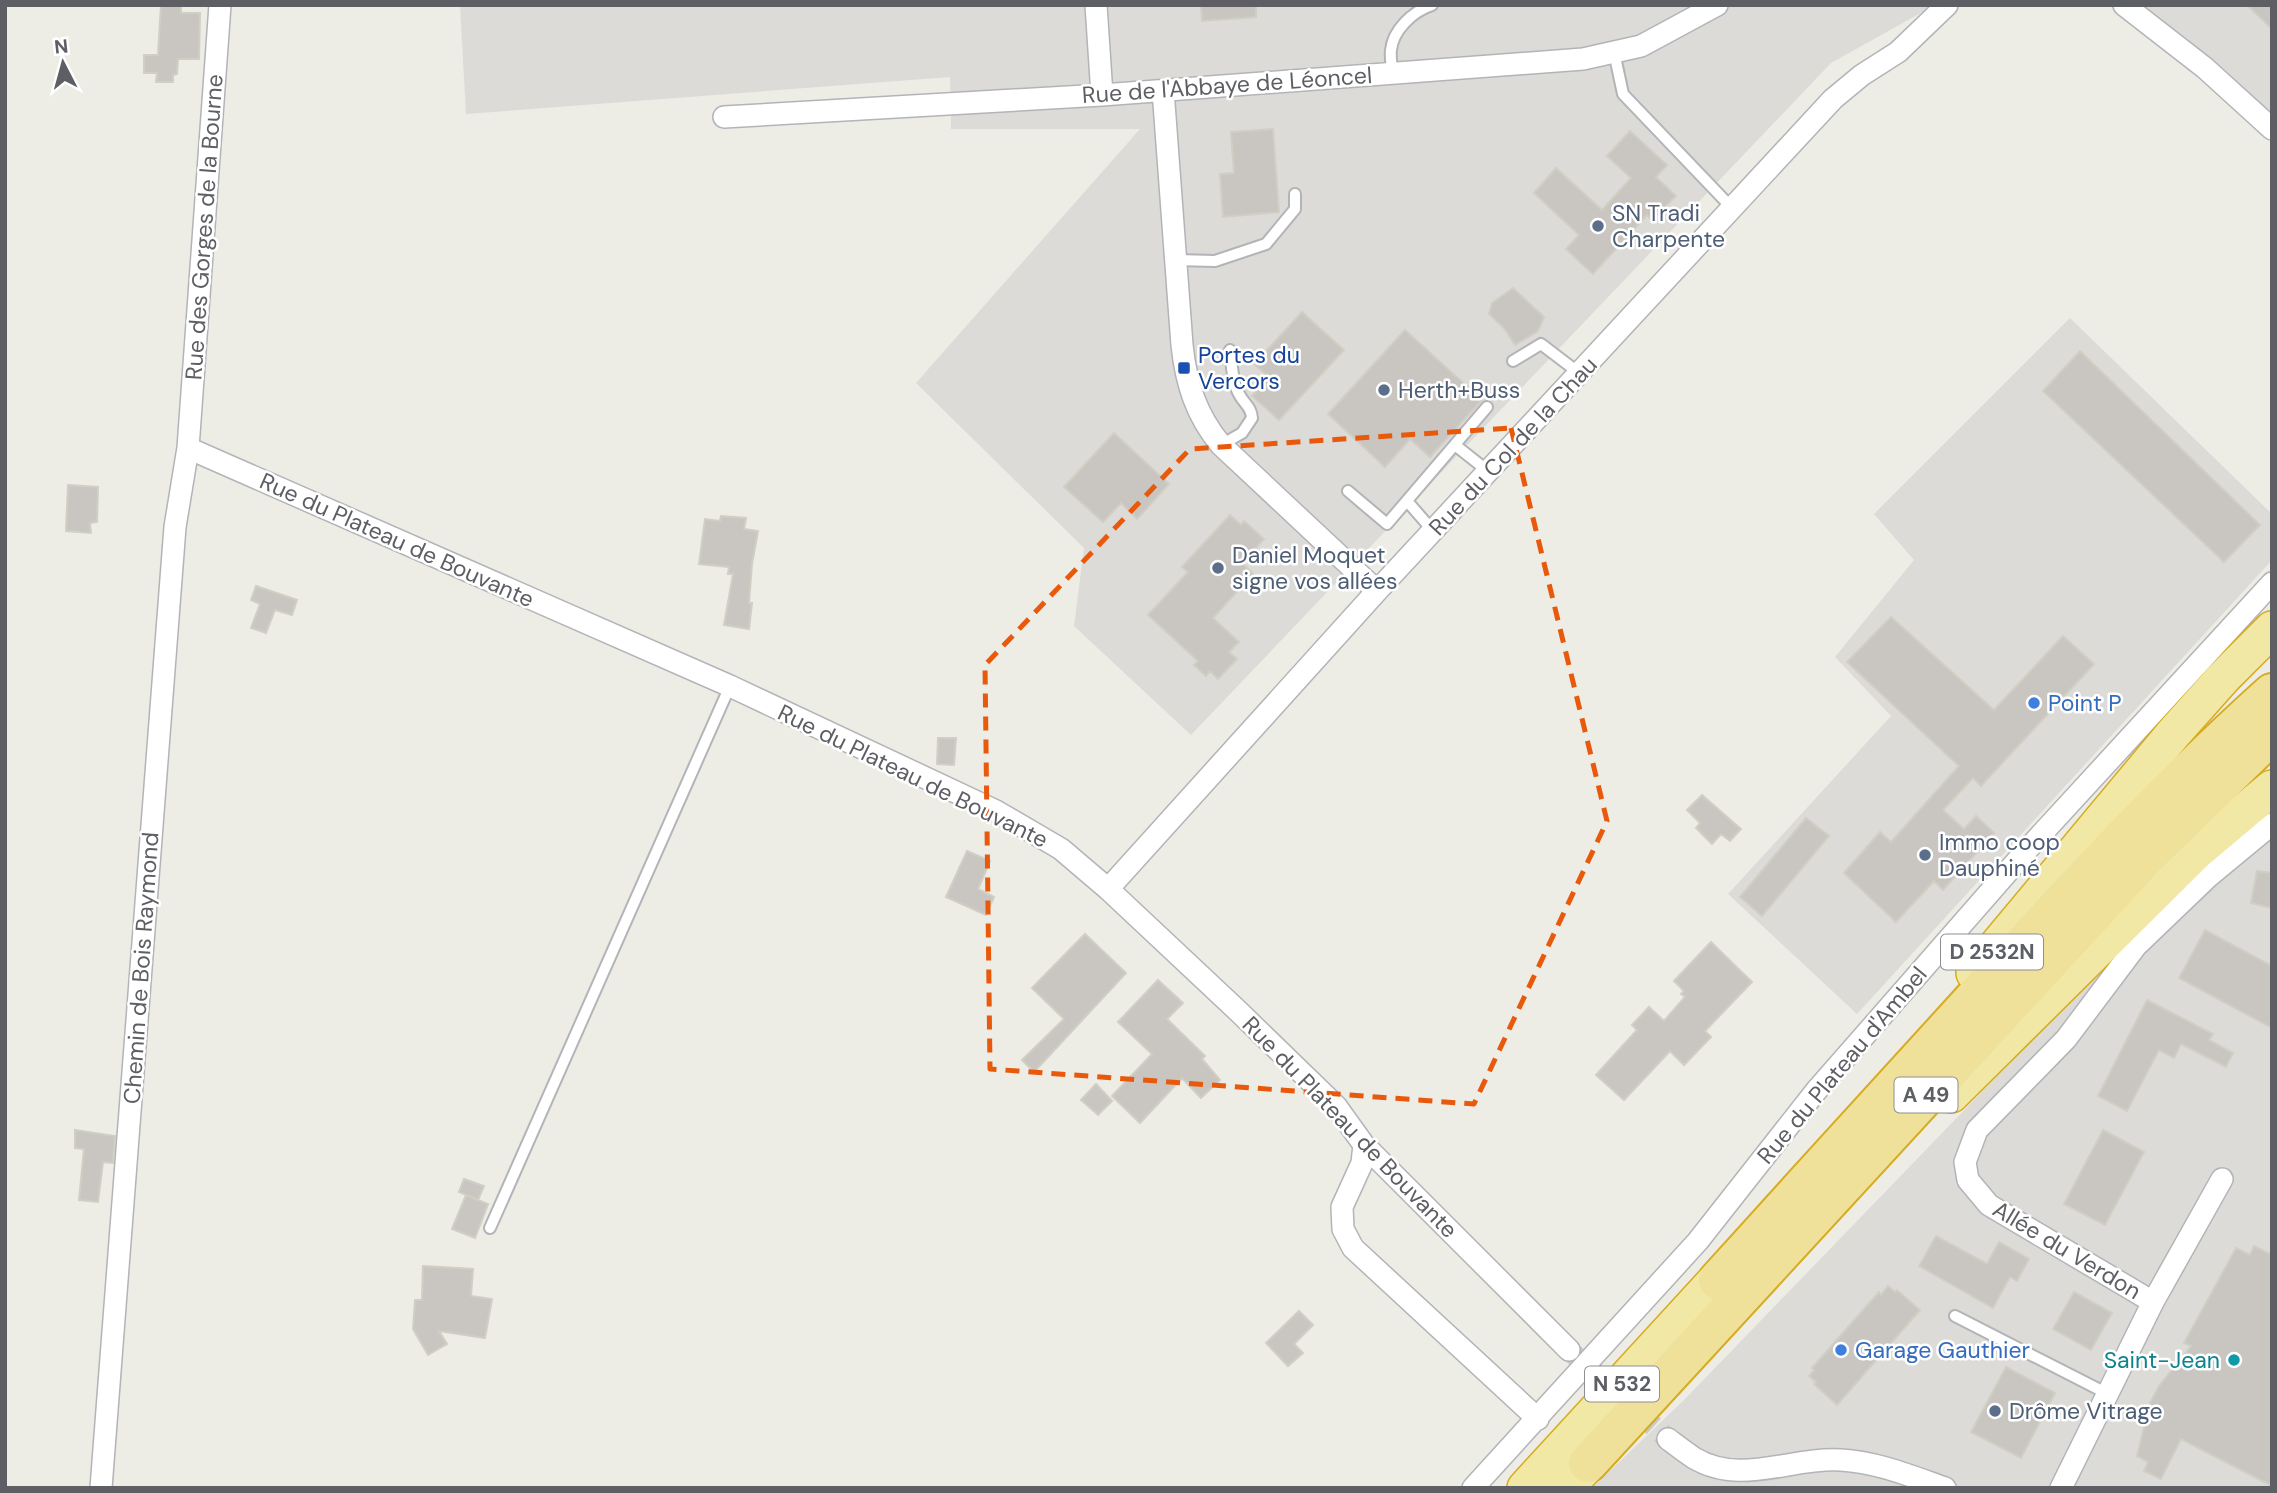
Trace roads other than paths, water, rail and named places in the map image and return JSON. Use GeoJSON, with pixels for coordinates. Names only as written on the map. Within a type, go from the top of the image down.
{"type":"FeatureCollection","features":[{"type":"Feature","properties":{"kind":"highway","name":"D 2532N"},"geometry":{"type":"LineString","coordinates":[[1718,1280],[2173,734],[2272,629]]}},
{"type":"Feature","properties":{"kind":"highway","name":"A 49"},"geometry":{"type":"LineString","coordinates":[[1718,1280],[2152,807],[2272,693]]}},
{"type":"Feature","properties":{"kind":"highway","name":"A 49"},"geometry":{"type":"LineString","coordinates":[[1577,1475],[2136,868],[2272,734]]}},
{"type":"Feature","properties":{"kind":"highway","name":"D 2532N"},"geometry":{"type":"LineString","coordinates":[[1577,1475],[2128,918],[2196,852],[2272,788]]}},
{"type":"Feature","properties":{"kind":"highway","name":"N 532"},"geometry":{"type":"LineString","coordinates":[[1525,1488],[1718,1280]]}},
{"type":"Feature","properties":{"kind":"street","name":"Rue des Gorges de la Bourne"},"geometry":{"type":"LineString","coordinates":[[188,448],[220,5]]}},
{"type":"Feature","properties":{"kind":"street"},"geometry":{"type":"LineString","coordinates":[[1096,5],[1102,95]]}},
{"type":"Feature","properties":{"kind":"street","name":"Rue de l'Abbaye de Léoncel"},"geometry":{"type":"LineString","coordinates":[[724,117],[1102,95],[1583,60],[1641,46],[1717,5]]}},
{"type":"Feature","properties":{"kind":"street"},"geometry":{"type":"LineString","coordinates":[[2124,5],[2206,68],[2272,129]]}},
{"type":"Feature","properties":{"kind":"street","name":"Rue du Col de la Chau"},"geometry":{"type":"LineString","coordinates":[[1108,889],[1377,592],[1833,99],[1862,75],[1898,52],[1938,10]]}},
{"type":"Feature","properties":{"kind":"street"},"geometry":{"type":"LineString","coordinates":[[1163,90],[1184,368],[1199,414],[1221,445],[1377,592]]}},
{"type":"Feature","properties":{"kind":"street","name":"Rue du Plateau de Bouvante"},"geometry":{"type":"LineString","coordinates":[[188,448],[730,686],[996,811],[1060,849],[1108,889],[1336,1106],[1364,1145],[1569,1350]]}},
{"type":"Feature","properties":{"kind":"street","name":"Chemin de Bois Raymond"},"geometry":{"type":"LineString","coordinates":[[101,1488],[174,541],[188,448]]}},
{"type":"Feature","properties":{"kind":"street","name":"Rue du Plateau d'Ambel"},"geometry":{"type":"LineString","coordinates":[[1473,1488],[1698,1241],[1815,1091],[2025,852],[2272,583]]}},
{"type":"Feature","properties":{"kind":"street","name":"Allée du Verdon"},"geometry":{"type":"LineString","coordinates":[[2061,1488],[2153,1302],[1989,1205],[1968,1180],[1965,1162],[1977,1130],[2066,1040],[2136,946],[2208,877],[2272,824]]}},
{"type":"Feature","properties":{"kind":"street"},"geometry":{"type":"LineString","coordinates":[[1364,1145],[1362,1163],[1342,1207],[1343,1229],[1353,1248],[1538,1419]]}},
{"type":"Feature","properties":{"kind":"street"},"geometry":{"type":"LineString","coordinates":[[2153,1302],[2222,1179]]}},
{"type":"Feature","properties":{"kind":"street"},"geometry":{"type":"LineString","coordinates":[[1668,1439],[1695,1458],[1722,1469],[1748,1471],[1819,1460],[1842,1460],[1886,1468],[1945,1488]]}},
{"type":"Feature","properties":{"kind":"lane"},"geometry":{"type":"LineString","coordinates":[[1392,73],[1391,48],[1401,26],[1425,7],[1432,5]]}},
{"type":"Feature","properties":{"kind":"lane"},"geometry":{"type":"LineString","coordinates":[[1614,52],[1623,94],[1732,208]]}},
{"type":"Feature","properties":{"kind":"lane"},"geometry":{"type":"LineString","coordinates":[[1175,260],[1215,261],[1266,244],[1295,209],[1295,194]]}},
{"type":"Feature","properties":{"kind":"lane"},"geometry":{"type":"LineString","coordinates":[[1513,362],[1541,344],[1579,373]]}},
{"type":"Feature","properties":{"kind":"lane"},"geometry":{"type":"LineString","coordinates":[[1221,445],[1241,433],[1252,418],[1251,408],[1239,395],[1230,350]]}},
{"type":"Feature","properties":{"kind":"lane"},"geometry":{"type":"LineString","coordinates":[[1348,491],[1387,524],[1487,407]]}},
{"type":"Feature","properties":{"kind":"lane"},"geometry":{"type":"LineString","coordinates":[[1455,444],[1489,472]]}},
{"type":"Feature","properties":{"kind":"lane"},"geometry":{"type":"LineString","coordinates":[[1407,500],[1434,532]]}},
{"type":"Feature","properties":{"kind":"lane"},"geometry":{"type":"LineString","coordinates":[[490,1228],[730,686]]}},
{"type":"Feature","properties":{"kind":"lane"},"geometry":{"type":"LineString","coordinates":[[1955,1316],[2108,1394]]}},
{"type":"Feature","properties":{"kind":"tunnel"},"geometry":{"type":"LineString","coordinates":[[1569,1350],[1668,1439]]}},
{"type":"Feature","properties":{"kind":"place","name":"SN Tradi Charpente"},"geometry":{"type":"Point","coordinates":[1598,226]}},
{"type":"Feature","properties":{"kind":"place","name":"Portes du Vercors"},"geometry":{"type":"Point","coordinates":[1184,368]}},
{"type":"Feature","properties":{"kind":"place","name":"Herth+Buss"},"geometry":{"type":"Point","coordinates":[1384,390]}},
{"type":"Feature","properties":{"kind":"place","name":"Daniel Moquet signe vos allées"},"geometry":{"type":"Point","coordinates":[1218,568]}},
{"type":"Feature","properties":{"kind":"place","name":"Point P"},"geometry":{"type":"Point","coordinates":[2034,703]}},
{"type":"Feature","properties":{"kind":"place","name":"Immo coop Dauphiné"},"geometry":{"type":"Point","coordinates":[1925,855]}},
{"type":"Feature","properties":{"kind":"place","name":"Garage Gauthier"},"geometry":{"type":"Point","coordinates":[1841,1350]}},
{"type":"Feature","properties":{"kind":"place","name":"Saint-Jean"},"geometry":{"type":"Point","coordinates":[2234,1360]}},
{"type":"Feature","properties":{"kind":"place","name":"Drôme Vitrage"},"geometry":{"type":"Point","coordinates":[1995,1411]}}]}
